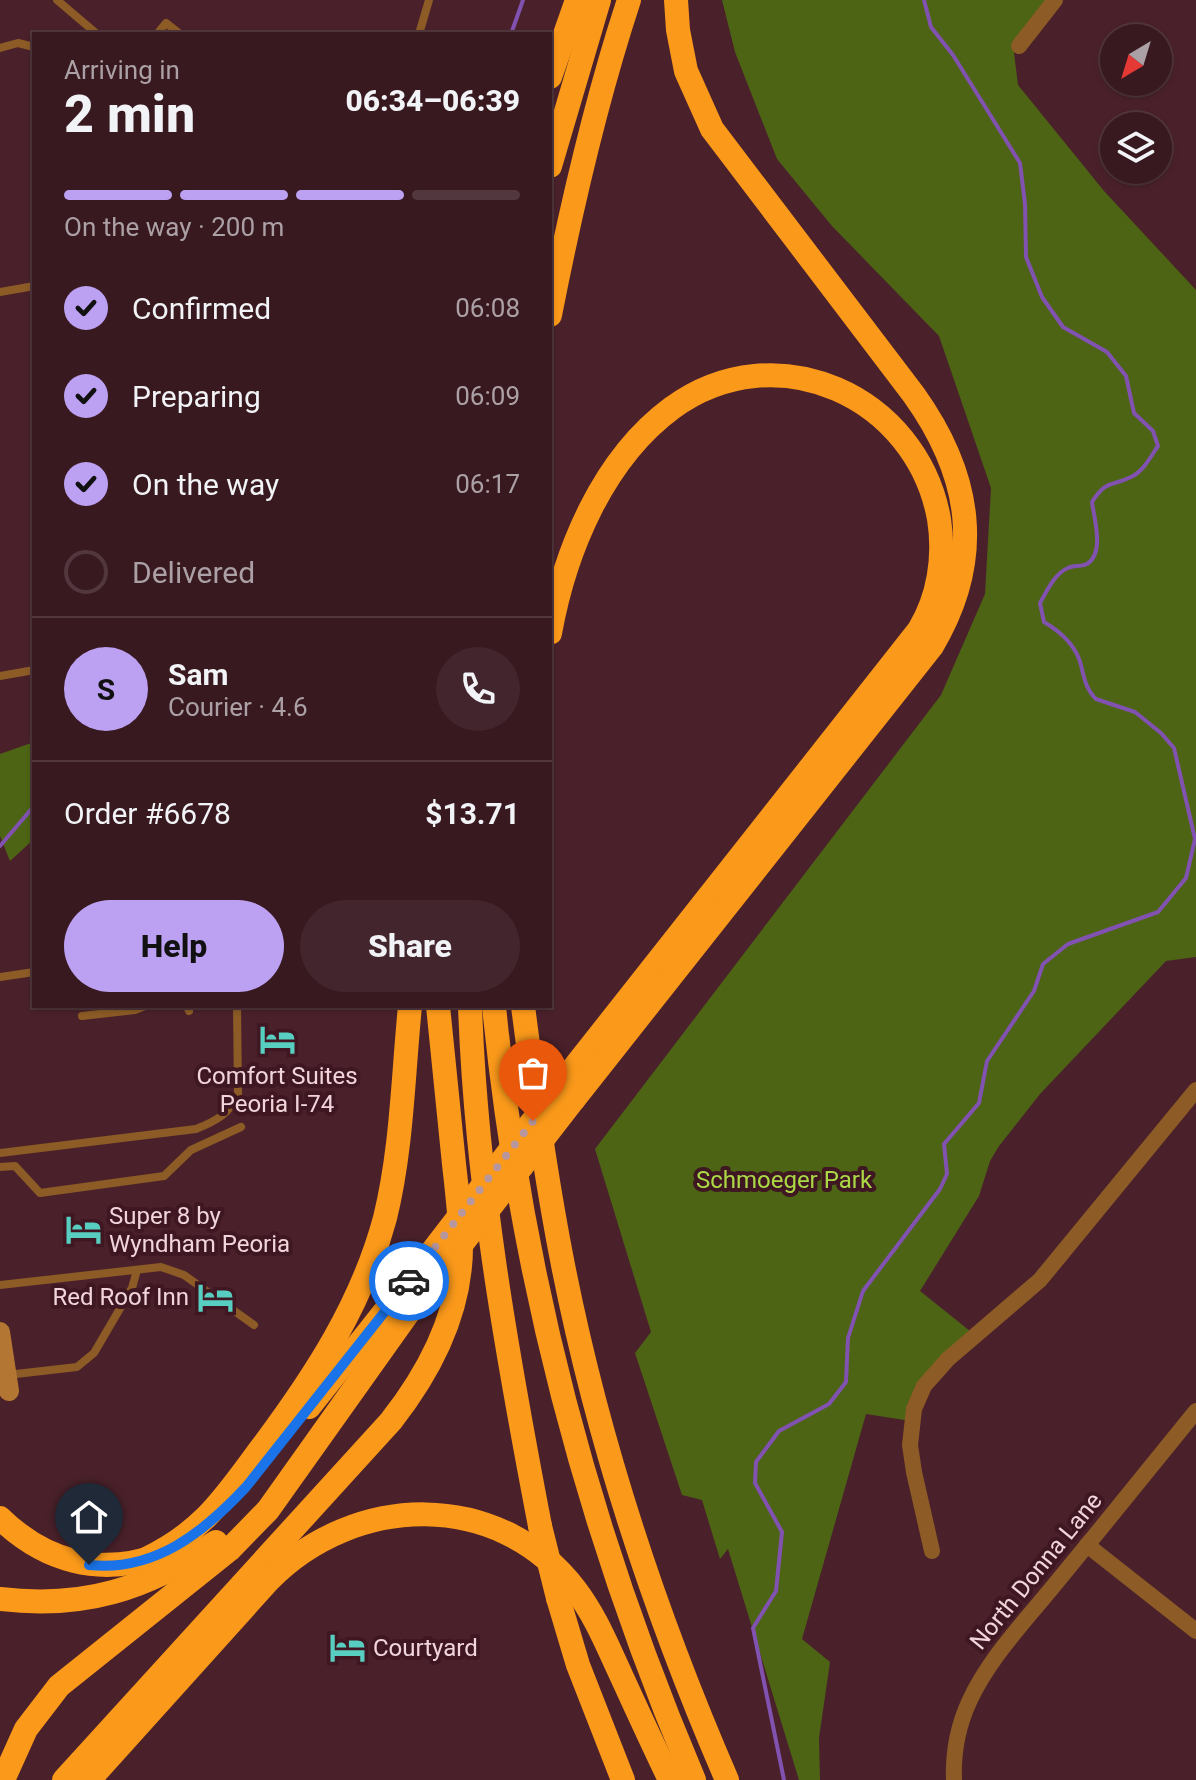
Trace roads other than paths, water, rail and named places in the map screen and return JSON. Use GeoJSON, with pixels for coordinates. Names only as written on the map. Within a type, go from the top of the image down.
{"type":"FeatureCollection","features":[{"type":"Feature","properties":{"kind":"highway"},"geometry":{"type":"LineString","coordinates":[[552,71],[577,0]]}},
{"type":"Feature","properties":{"kind":"highway"},"geometry":{"type":"LineString","coordinates":[[552,159],[599,0]]}},
{"type":"Feature","properties":{"kind":"highway"},"geometry":{"type":"LineString","coordinates":[[552,305],[579,177],[629,0]]}},
{"type":"Feature","properties":{"kind":"highway"},"geometry":{"type":"LineString","coordinates":[[0,1518],[39,1548],[72,1562],[108,1566],[146,1559],[187,1541],[231,1504],[424,1282],[574,1099],[932,646],[957,593],[965,552],[962,498],[954,465],[942,437],[914,395],[712,129],[686,71],[676,0]]}},
{"type":"Feature","properties":{"kind":"highway"},"geometry":{"type":"LineString","coordinates":[[3,1780],[26,1729],[59,1686],[229,1550],[258,1522],[569,1074],[923,624],[936,589],[942,556],[940,527],[928,479],[911,450],[888,422],[866,404],[835,387],[803,378],[764,376],[712,386],[677,405],[650,427],[608,480],[573,552],[552,626]]}},
{"type":"Feature","properties":{"kind":"highway"},"geometry":{"type":"LineString","coordinates":[[146,1559],[187,1536],[226,1496],[293,1405],[347,1318],[374,1254],[390,1195],[410,1008]]}},
{"type":"Feature","properties":{"kind":"highway"},"geometry":{"type":"LineString","coordinates":[[64,1780],[391,1421],[434,1358],[454,1298],[461,1243],[438,1008]]}},
{"type":"Feature","properties":{"kind":"highway"},"geometry":{"type":"LineString","coordinates":[[470,1008],[474,1088],[490,1229],[540,1526],[578,1665],[623,1780]]}},
{"type":"Feature","properties":{"kind":"highway"},"geometry":{"type":"LineString","coordinates":[[494,1008],[518,1188],[555,1366],[615,1577],[694,1780]]}},
{"type":"Feature","properties":{"kind":"highway"},"geometry":{"type":"LineString","coordinates":[[523,1008],[540,1135],[564,1268],[606,1443],[655,1601],[727,1780]]}},
{"type":"Feature","properties":{"kind":"highway"},"geometry":{"type":"LineString","coordinates":[[0,1599],[50,1602],[82,1600],[120,1592],[156,1578],[215,1543],[260,1503],[424,1282]]}},
{"type":"Feature","properties":{"kind":"highway"},"geometry":{"type":"LineString","coordinates":[[89,1780],[290,1560],[352,1525],[428,1513],[461,1519],[509,1535],[534,1549],[560,1572],[595,1619],[670,1780]]}},
{"type":"Feature","properties":{"kind":"highway"},"geometry":{"type":"LineString","coordinates":[[655,1601],[703,1693],[742,1780]]}},
{"type":"Feature","properties":{"kind":"street"},"geometry":{"type":"LineString","coordinates":[[1019,46],[1055,0]]}},
{"type":"Feature","properties":{"kind":"street"},"geometry":{"type":"LineString","coordinates":[[932,1551],[910,1445],[914,1409],[924,1386],[948,1359],[1044,1276],[1196,1090]]}},
{"type":"Feature","properties":{"kind":"street"},"geometry":{"type":"LineString","coordinates":[[0,1332],[8,1383]]}},
{"type":"Feature","properties":{"kind":"street","name":"North Donna Lane"},"geometry":{"type":"LineString","coordinates":[[954,1780],[958,1737],[973,1695],[1023,1623],[1196,1411]]}},
{"type":"Feature","properties":{"kind":"street"},"geometry":{"type":"LineString","coordinates":[[1087,1545],[1196,1631]]}},
{"type":"Feature","properties":{"kind":"lane"},"geometry":{"type":"LineString","coordinates":[[57,0],[95,32]]}},
{"type":"Feature","properties":{"kind":"lane"},"geometry":{"type":"LineString","coordinates":[[420,32],[429,0]]}},
{"type":"Feature","properties":{"kind":"lane"},"geometry":{"type":"LineString","coordinates":[[159,32],[166,23],[177,32]]}},
{"type":"Feature","properties":{"kind":"lane"},"geometry":{"type":"LineString","coordinates":[[0,48],[18,43],[32,46]]}},
{"type":"Feature","properties":{"kind":"lane"},"geometry":{"type":"LineString","coordinates":[[0,292],[32,286]]}},
{"type":"Feature","properties":{"kind":"lane"},"geometry":{"type":"LineString","coordinates":[[0,676],[32,670]]}},
{"type":"Feature","properties":{"kind":"lane"},"geometry":{"type":"LineString","coordinates":[[0,977],[32,972]]}},
{"type":"Feature","properties":{"kind":"lane"},"geometry":{"type":"LineString","coordinates":[[82,1016],[109,1009],[140,1008]]}},
{"type":"Feature","properties":{"kind":"lane"},"geometry":{"type":"LineString","coordinates":[[0,1153],[196,1129],[220,1118],[234,1106],[238,1093],[237,1008]]}},
{"type":"Feature","properties":{"kind":"lane"},"geometry":{"type":"LineString","coordinates":[[0,1167],[15,1166],[40,1193],[164,1176],[191,1150],[241,1127]]}},
{"type":"Feature","properties":{"kind":"lane"},"geometry":{"type":"LineString","coordinates":[[0,1285],[161,1267],[184,1275],[254,1325]]}},
{"type":"Feature","properties":{"kind":"lane"},"geometry":{"type":"LineString","coordinates":[[8,1383],[77,1367],[86,1361],[94,1353],[132,1288],[137,1270]]}},
{"type":"Feature","properties":{"kind":"waterway"},"geometry":{"type":"LineString","coordinates":[[512,32],[523,0]]}},
{"type":"Feature","properties":{"kind":"waterway"},"geometry":{"type":"LineString","coordinates":[[784,1780],[753,1628],[776,1591],[782,1532],[755,1483],[756,1462],[779,1431],[829,1404],[846,1382],[848,1338],[863,1291],[940,1189],[947,1174],[944,1144],[979,1103],[987,1061],[1034,991],[1043,964],[1068,944],[1158,912],[1186,878],[1195,839],[1174,748],[1135,712],[1096,699],[1084,679],[1076,651],[1062,635],[1044,622],[1040,603],[1059,574],[1070,567],[1087,564],[1096,552],[1092,502],[1097,495],[1106,487],[1135,475],[1158,446],[1153,431],[1134,413],[1126,376],[1107,352],[1063,327],[1042,297],[1026,257],[1020,163],[953,55],[931,27],[924,0]]}},
{"type":"Feature","properties":{"kind":"waterway"},"geometry":{"type":"LineString","coordinates":[[0,846],[32,808]]}},
{"type":"Feature","properties":{"kind":"place","name":"Comfort Suites Peoria I-74"},"geometry":{"type":"Point","coordinates":[277,1039]}},
{"type":"Feature","properties":{"kind":"place","name":"Super 8 by Wyndham Peoria"},"geometry":{"type":"Point","coordinates":[83,1230]}},
{"type":"Feature","properties":{"kind":"place","name":"Red Roof Inn"},"geometry":{"type":"Point","coordinates":[215,1297]}},
{"type":"Feature","properties":{"kind":"place","name":"Courtyard"},"geometry":{"type":"Point","coordinates":[347,1648]}},
{"type":"Feature","properties":{"kind":"park label","name":"Schmoeger Park"},"geometry":{"type":"Point","coordinates":[784,1180]}}]}
